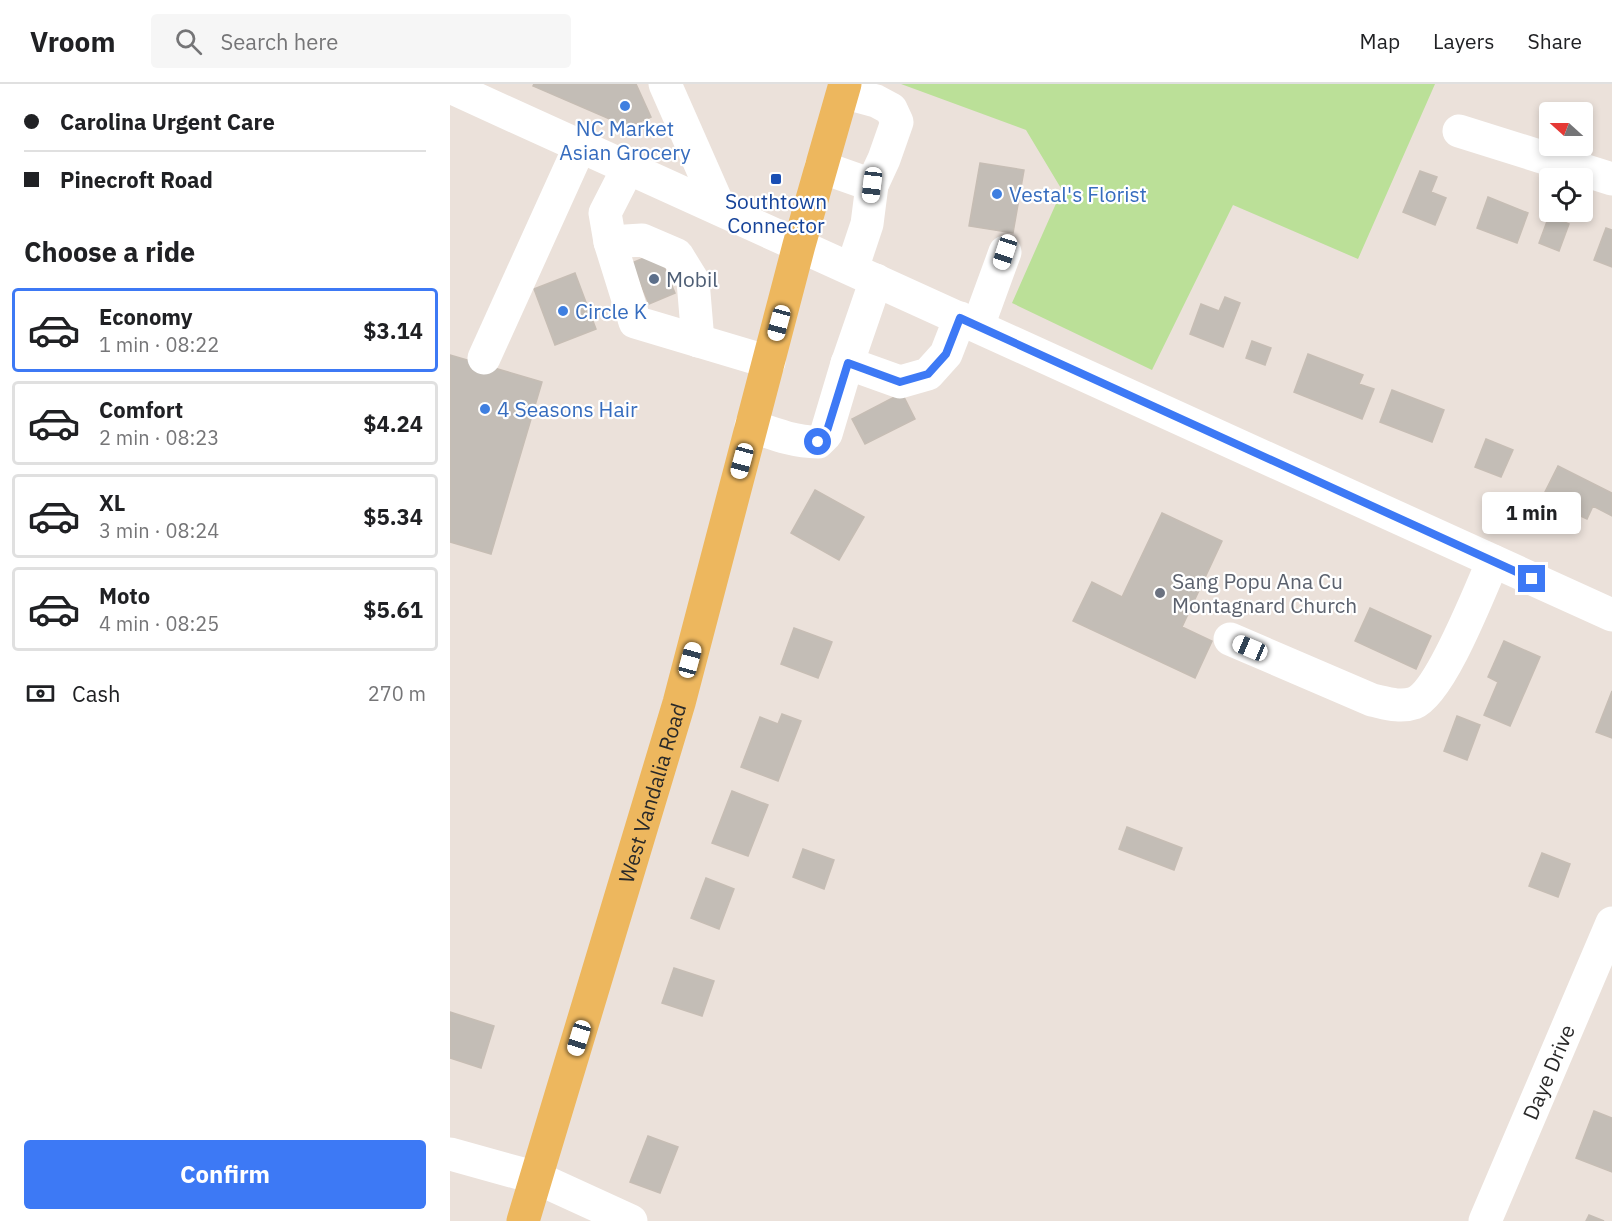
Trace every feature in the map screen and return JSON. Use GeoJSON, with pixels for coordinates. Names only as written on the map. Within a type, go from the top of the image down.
{"type":"FeatureCollection","features":[{"type":"Feature","properties":{"kind":"main road","name":"West Vandalia Road"},"geometry":{"type":"LineString","coordinates":[[523,1221],[679,703],[751,426],[844,88]]}},
{"type":"Feature","properties":{"kind":"street"},"geometry":{"type":"LineString","coordinates":[[665,84],[720,209]]}},
{"type":"Feature","properties":{"kind":"street"},"geometry":{"type":"LineString","coordinates":[[450,87],[1612,615]]}},
{"type":"Feature","properties":{"kind":"street"},"geometry":{"type":"LineString","coordinates":[[751,426],[782,437],[804,442],[818,442],[826,434],[848,363],[864,274],[872,185],[897,122],[891,109],[844,88]]}},
{"type":"Feature","properties":{"kind":"street"},"geometry":{"type":"LineString","coordinates":[[1459,131],[1612,179]]}},
{"type":"Feature","properties":{"kind":"street"},"geometry":{"type":"LineString","coordinates":[[484,358],[580,146]]}},
{"type":"Feature","properties":{"kind":"street"},"geometry":{"type":"LineString","coordinates":[[821,167],[872,185]]}},
{"type":"Feature","properties":{"kind":"street"},"geometry":{"type":"LineString","coordinates":[[628,168],[605,213],[610,242],[635,322],[769,362]]}},
{"type":"Feature","properties":{"kind":"street"},"geometry":{"type":"LineString","coordinates":[[610,242],[642,240],[677,255],[693,281],[698,341]]}},
{"type":"Feature","properties":{"kind":"street"},"geometry":{"type":"LineString","coordinates":[[848,363],[900,382],[928,374],[969,322],[1005,252]]}},
{"type":"Feature","properties":{"kind":"street"},"geometry":{"type":"LineString","coordinates":[[1230,639],[1372,700],[1398,705],[1415,702],[1433,686],[1452,652],[1493,561]]}},
{"type":"Feature","properties":{"kind":"street","name":"Daye Drive"},"geometry":{"type":"LineString","coordinates":[[1485,1221],[1612,922]]}},
{"type":"Feature","properties":{"kind":"street"},"geometry":{"type":"LineString","coordinates":[[450,1154],[537,1178],[631,1221]]}},
{"type":"Feature","properties":{"kind":"green space"},"geometry":{"type":"Polygon","coordinates":[[[901,84],[1435,84],[1358,259],[1233,205],[1152,370],[1012,303],[1062,190],[1026,130],[901,84]]]}},
{"type":"Feature","properties":{"kind":"building"},"geometry":{"type":"Polygon","coordinates":[[[534,84],[636,84],[651,117],[628,127],[533,86],[534,84]]]}},
{"type":"Feature","properties":{"kind":"building"},"geometry":{"type":"Polygon","coordinates":[[[980,163],[1024,170],[1013,233],[969,226],[980,163]]]}},
{"type":"Feature","properties":{"kind":"building"},"geometry":{"type":"Polygon","coordinates":[[[1420,171],[1437,177],[1431,192],[1446,198],[1435,225],[1403,212],[1420,171]]]}},
{"type":"Feature","properties":{"kind":"building"},"geometry":{"type":"Polygon","coordinates":[[[1488,197],[1528,213],[1517,243],[1477,228],[1488,197]]]}},
{"type":"Feature","properties":{"kind":"building"},"geometry":{"type":"Polygon","coordinates":[[[1547,222],[1569,224],[1559,251],[1539,243],[1547,222]]]}},
{"type":"Feature","properties":{"kind":"building"},"geometry":{"type":"Polygon","coordinates":[[[1606,228],[1612,230],[1612,267],[1594,260],[1606,228]]]}},
{"type":"Feature","properties":{"kind":"building"},"geometry":{"type":"Polygon","coordinates":[[[658,252],[675,293],[649,304],[632,263],[658,252]]]}},
{"type":"Feature","properties":{"kind":"building"},"geometry":{"type":"Polygon","coordinates":[[[575,273],[596,329],[555,345],[534,289],[575,273]]]}},
{"type":"Feature","properties":{"kind":"building"},"geometry":{"type":"Polygon","coordinates":[[[1225,297],[1240,303],[1223,347],[1190,334],[1201,304],[1219,311],[1225,297]]]}},
{"type":"Feature","properties":{"kind":"building"},"geometry":{"type":"Polygon","coordinates":[[[1252,341],[1271,348],[1265,365],[1246,358],[1252,341]]]}},
{"type":"Feature","properties":{"kind":"building"},"geometry":{"type":"Polygon","coordinates":[[[1308,354],[1363,375],[1359,384],[1374,389],[1362,419],[1294,392],[1308,354]]]}},
{"type":"Feature","properties":{"kind":"building"},"geometry":{"type":"Polygon","coordinates":[[[450,355],[542,382],[491,554],[450,542],[450,355]]]}},
{"type":"Feature","properties":{"kind":"building"},"geometry":{"type":"Polygon","coordinates":[[[1392,390],[1444,410],[1432,442],[1380,422],[1392,390]]]}},
{"type":"Feature","properties":{"kind":"building"},"geometry":{"type":"Polygon","coordinates":[[[902,393],[915,419],[865,444],[852,419],[902,393]]]}},
{"type":"Feature","properties":{"kind":"building"},"geometry":{"type":"Polygon","coordinates":[[[1486,439],[1513,450],[1501,477],[1475,467],[1486,439]]]}},
{"type":"Feature","properties":{"kind":"building"},"geometry":{"type":"Polygon","coordinates":[[[1558,466],[1612,493],[1612,516],[1593,506],[1587,519],[1542,498],[1558,466]]]}},
{"type":"Feature","properties":{"kind":"building"},"geometry":{"type":"Polygon","coordinates":[[[815,490],[864,517],[839,560],[791,533],[815,490]]]}},
{"type":"Feature","properties":{"kind":"building"},"geometry":{"type":"Polygon","coordinates":[[[1162,513],[1222,541],[1182,627],[1212,641],[1195,678],[1073,621],[1092,582],[1122,597],[1162,513]]]}},
{"type":"Feature","properties":{"kind":"building"},"geometry":{"type":"Polygon","coordinates":[[[1370,608],[1431,636],[1416,669],[1355,641],[1370,608]]]}},
{"type":"Feature","properties":{"kind":"building"},"geometry":{"type":"Polygon","coordinates":[[[794,628],[832,642],[818,678],[781,664],[794,628]]]}},
{"type":"Feature","properties":{"kind":"building"},"geometry":{"type":"Polygon","coordinates":[[[1504,641],[1540,657],[1510,726],[1484,715],[1498,682],[1488,677],[1504,641]]]}},
{"type":"Feature","properties":{"kind":"building"},"geometry":{"type":"Polygon","coordinates":[[[1612,691],[1612,738],[1596,732],[1612,691]]]}},
{"type":"Feature","properties":{"kind":"building"},"geometry":{"type":"Polygon","coordinates":[[[782,714],[801,721],[778,781],[741,767],[760,717],[778,724],[782,714]]]}},
{"type":"Feature","properties":{"kind":"building"},"geometry":{"type":"Polygon","coordinates":[[[1457,716],[1480,725],[1467,760],[1444,751],[1457,716]]]}},
{"type":"Feature","properties":{"kind":"building"},"geometry":{"type":"Polygon","coordinates":[[[732,791],[768,805],[748,856],[712,843],[732,791]]]}},
{"type":"Feature","properties":{"kind":"building"},"geometry":{"type":"Polygon","coordinates":[[[1127,827],[1182,848],[1174,870],[1119,849],[1127,827]]]}},
{"type":"Feature","properties":{"kind":"building"},"geometry":{"type":"Polygon","coordinates":[[[803,849],[834,860],[824,889],[793,877],[803,849]]]}},
{"type":"Feature","properties":{"kind":"building"},"geometry":{"type":"Polygon","coordinates":[[[1542,853],[1570,864],[1558,897],[1529,886],[1542,853]]]}},
{"type":"Feature","properties":{"kind":"building"},"geometry":{"type":"Polygon","coordinates":[[[706,878],[734,889],[719,929],[691,918],[706,878]]]}},
{"type":"Feature","properties":{"kind":"building"},"geometry":{"type":"Polygon","coordinates":[[[674,968],[714,981],[702,1016],[662,1003],[674,968]]]}},
{"type":"Feature","properties":{"kind":"building"},"geometry":{"type":"Polygon","coordinates":[[[450,1012],[494,1026],[481,1068],[450,1058],[450,1012]]]}},
{"type":"Feature","properties":{"kind":"building"},"geometry":{"type":"Polygon","coordinates":[[[1594,1111],[1612,1118],[1612,1172],[1576,1158],[1594,1111]]]}},
{"type":"Feature","properties":{"kind":"building"},"geometry":{"type":"Polygon","coordinates":[[[648,1136],[678,1147],[660,1193],[630,1182],[648,1136]]]}},
{"type":"Feature","properties":{"kind":"building"},"geometry":{"type":"Polygon","coordinates":[[[1589,1215],[1604,1221],[1586,1221],[1589,1215]]]}},
{"type":"Feature","properties":{"kind":"place","name":"NC Market Asian Grocery"},"geometry":{"type":"Point","coordinates":[625,106]}},
{"type":"Feature","properties":{"kind":"place","name":"Southtown Connector"},"geometry":{"type":"Point","coordinates":[776,179]}},
{"type":"Feature","properties":{"kind":"place","name":"Vestal's Florist"},"geometry":{"type":"Point","coordinates":[997,194]}},
{"type":"Feature","properties":{"kind":"place","name":"Mobil"},"geometry":{"type":"Point","coordinates":[654,279]}},
{"type":"Feature","properties":{"kind":"place","name":"Circle K"},"geometry":{"type":"Point","coordinates":[563,311]}},
{"type":"Feature","properties":{"kind":"place","name":"4 Seasons Hair"},"geometry":{"type":"Point","coordinates":[485,409]}},
{"type":"Feature","properties":{"kind":"place","name":"Sang Popu Ana Cu Montagnard Church"},"geometry":{"type":"Point","coordinates":[1160,593]}},
{"type":"Feature","properties":{"kind":"route"},"geometry":{"type":"LineString","coordinates":[[818,442],[826,434],[848,363],[900,382],[928,374],[946,354],[960,318],[1532,579]]}}]}
